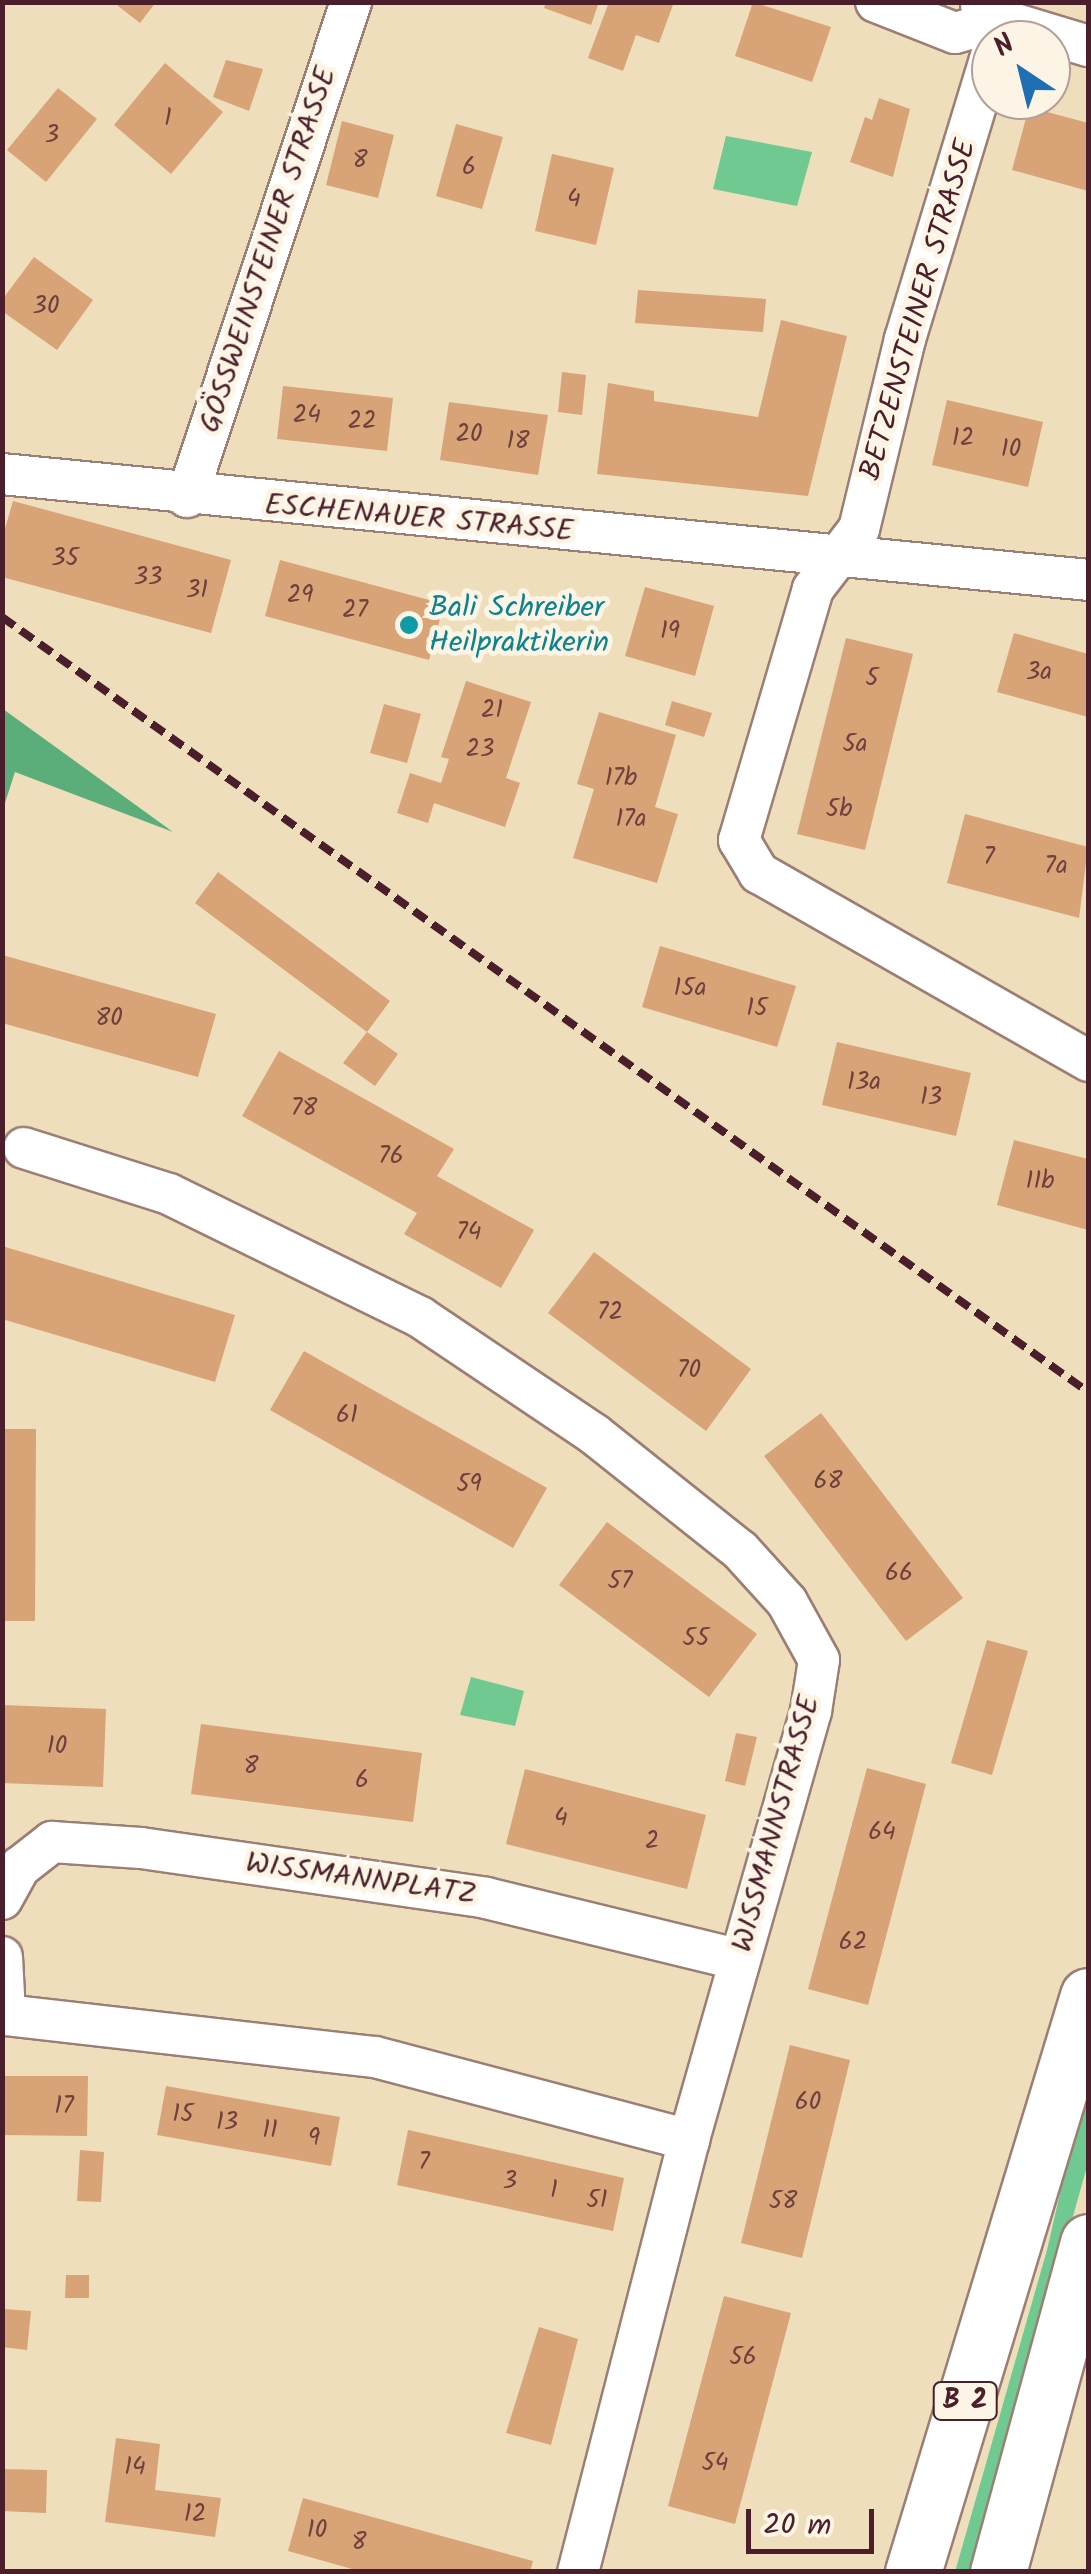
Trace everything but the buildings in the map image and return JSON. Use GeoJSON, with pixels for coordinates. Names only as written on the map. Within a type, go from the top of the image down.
{"type":"FeatureCollection","features":[{"type":"Feature","properties":{"kind":"main road","name":"B 2"},"geometry":{"type":"LineString","coordinates":[[913,2572],[1088,1996]]}},
{"type":"Feature","properties":{"kind":"main road","name":"B 2"},"geometry":{"type":"LineString","coordinates":[[998,2572],[1088,2242]]}},
{"type":"Feature","properties":{"kind":"street","name":"GÖSSWEINSTEINER STRASSE"},"geometry":{"type":"LineString","coordinates":[[187,497],[351,2]]}},
{"type":"Feature","properties":{"kind":"street"},"geometry":{"type":"LineString","coordinates":[[876,2],[955,33],[971,29]]}},
{"type":"Feature","properties":{"kind":"street","name":"BETZENSTEINER STRASSE"},"geometry":{"type":"LineString","coordinates":[[837,558],[859,529],[905,339],[971,108]]}},
{"type":"Feature","properties":{"kind":"street","name":"ESCHENAUER STRASSE"},"geometry":{"type":"LineString","coordinates":[[2,474],[187,497],[1088,580]]}},
{"type":"Feature","properties":{"kind":"street"},"geometry":{"type":"LineString","coordinates":[[837,558],[813,589],[739,840],[759,873],[1088,1061]]}},
{"type":"Feature","properties":{"kind":"street","name":"WISSMANNSTRASSE"},"geometry":{"type":"LineString","coordinates":[[24,1148],[169,1194],[420,1318],[594,1434],[740,1550],[787,1602],[819,1660],[811,1711],[689,2140],[578,2572]]}},
{"type":"Feature","properties":{"kind":"street","name":"WISSMANNPLATZ"},"geometry":{"type":"LineString","coordinates":[[2,1899],[20,1868],[52,1842],[141,1848],[486,1898],[740,1960]]}},
{"type":"Feature","properties":{"kind":"street"},"geometry":{"type":"LineString","coordinates":[[2,1957],[5,2015],[375,2056],[689,2140]]}},
{"type":"Feature","properties":{"kind":"green space"},"geometry":{"type":"Polygon","coordinates":[[[726,136],[812,152],[797,206],[713,189],[726,136]]]}},
{"type":"Feature","properties":{"kind":"green space"},"geometry":{"type":"Polygon","coordinates":[[[3,709],[173,832],[15,772],[3,809],[3,709]]]}},
{"type":"Feature","properties":{"kind":"green space"},"geometry":{"type":"Polygon","coordinates":[[[471,1677],[524,1691],[515,1726],[460,1715],[471,1677]]]}},
{"type":"Feature","properties":{"kind":"green space"},"geometry":{"type":"Polygon","coordinates":[[[1088,2071],[1088,2163],[973,2571],[955,2572],[1047,2250],[1088,2071]]]}},
{"type":"Feature","properties":{"kind":"railway"},"geometry":{"type":"LineString","coordinates":[[2,617],[1088,1392]]}},
{"type":"Feature","properties":{"kind":"place","name":"Bali Schreiber Heilpraktikerin"},"geometry":{"type":"Point","coordinates":[409,625]}}]}
